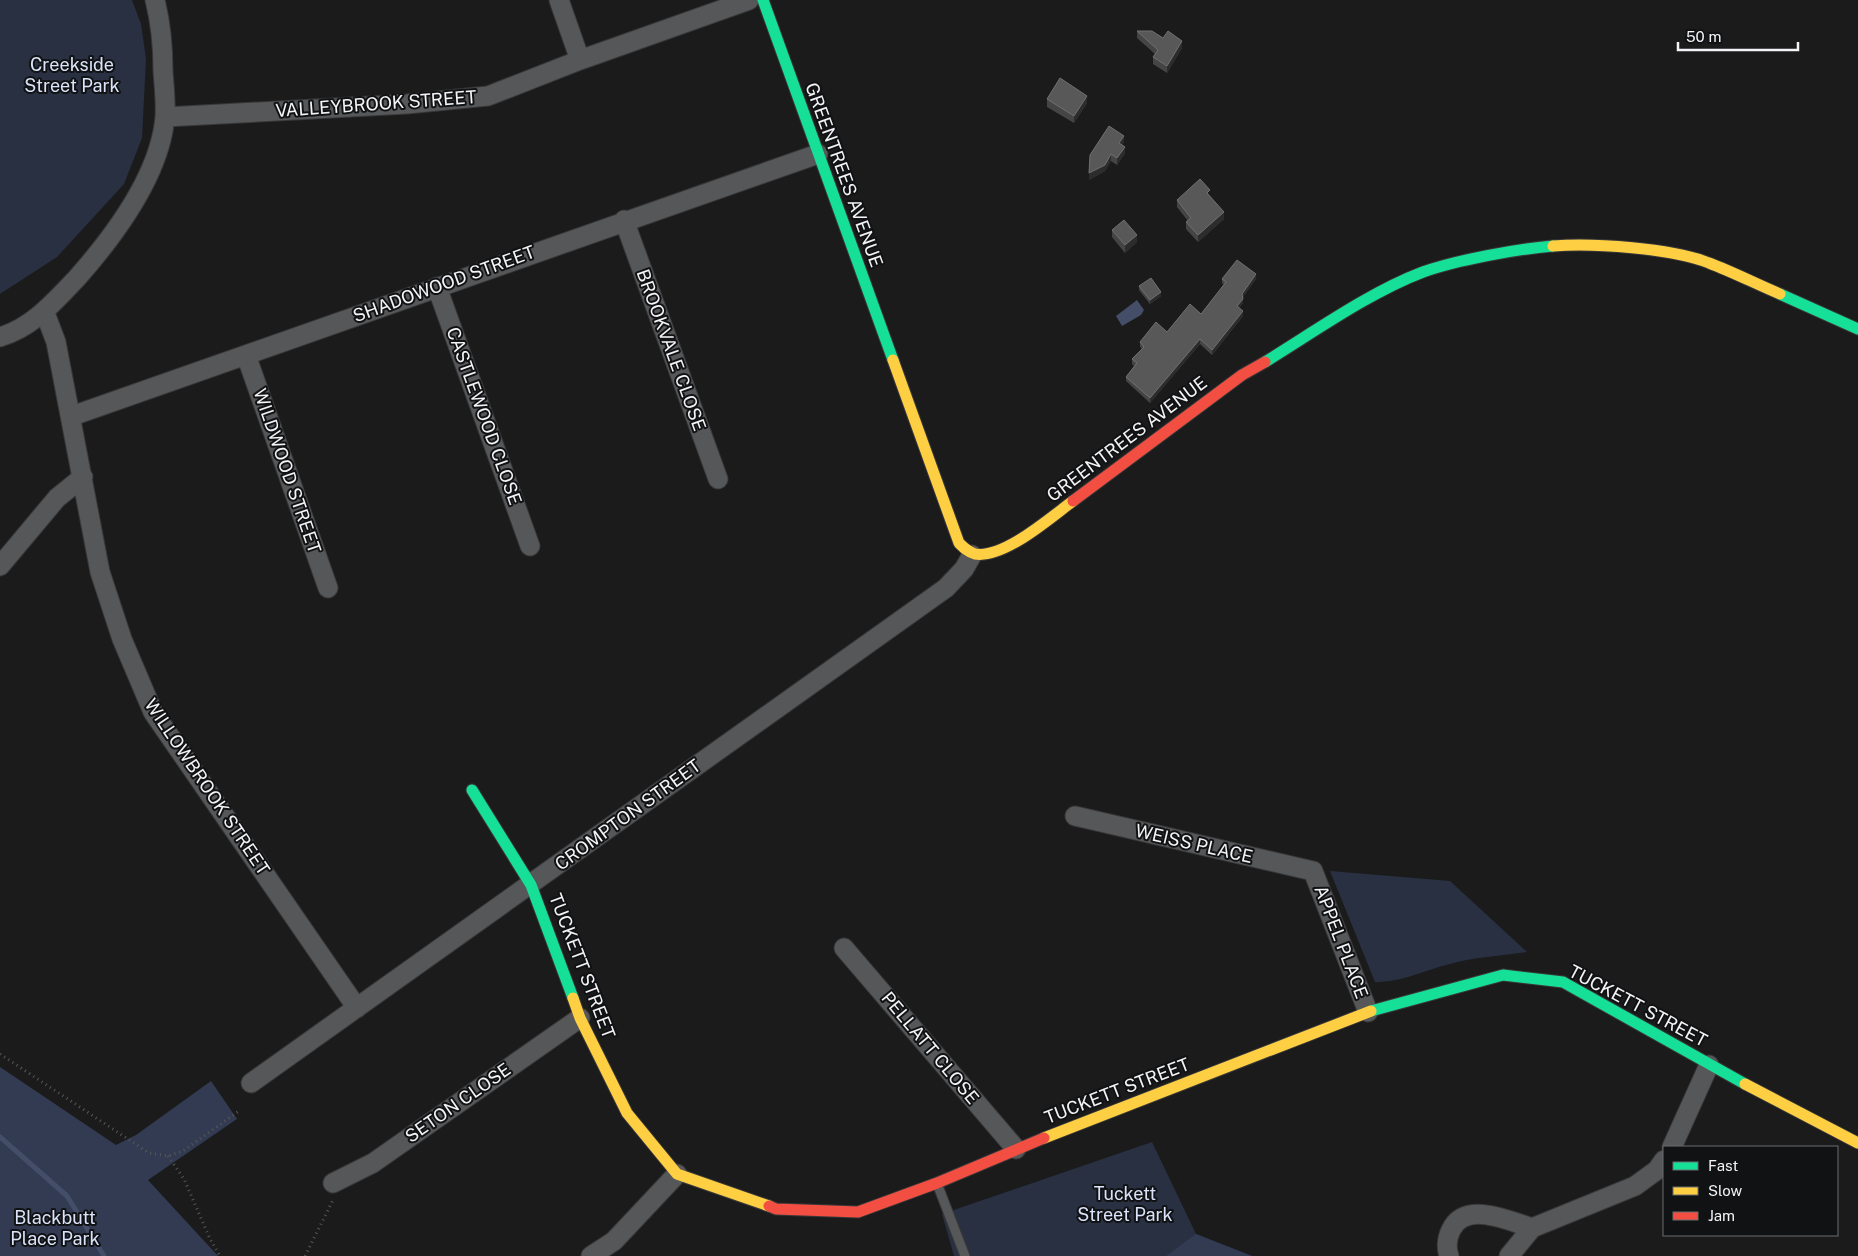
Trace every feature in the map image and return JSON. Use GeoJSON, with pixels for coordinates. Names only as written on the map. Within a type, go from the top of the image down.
{"type":"FeatureCollection","features":[{"type":"Feature","properties":{"kind":"street"},"geometry":{"type":"LineString","coordinates":[[0,337],[9,334],[45,313],[97,254],[134,203],[154,162],[165,117],[162,28],[155,0]]}},
{"type":"Feature","properties":{"kind":"street"},"geometry":{"type":"LineString","coordinates":[[559,0],[580,60]]}},
{"type":"Feature","properties":{"kind":"street","name":"VALLEYBROOK STREET"},"geometry":{"type":"LineString","coordinates":[[165,117],[407,104],[488,96],[580,60],[749,0]]}},
{"type":"Feature","properties":{"kind":"street","name":"GREENTREES AVENUE"},"geometry":{"type":"LineString","coordinates":[[763,0],[958,543],[965,551],[972,555],[993,552],[1030,533],[1242,375],[1390,287],[1424,272],[1453,264],[1538,247],[1575,244],[1673,253],[1708,262],[1858,329]]}},
{"type":"Feature","properties":{"kind":"street","name":"SHADOWOOD STREET"},"geometry":{"type":"LineString","coordinates":[[72,416],[624,220],[818,154]]}},
{"type":"Feature","properties":{"kind":"street","name":"BROOKVALE CLOSE"},"geometry":{"type":"LineString","coordinates":[[624,220],[718,479]]}},
{"type":"Feature","properties":{"kind":"street","name":"CASTLEWOOD CLOSE"},"geometry":{"type":"LineString","coordinates":[[437,287],[530,546]]}},
{"type":"Feature","properties":{"kind":"street","name":"WILLOWBROOK STREET"},"geometry":{"type":"LineString","coordinates":[[45,313],[56,342],[72,416],[100,572],[122,639],[153,712],[357,1008]]}},
{"type":"Feature","properties":{"kind":"street","name":"WILDWOOD STREET"},"geometry":{"type":"LineString","coordinates":[[246,355],[328,588]]}},
{"type":"Feature","properties":{"kind":"street"},"geometry":{"type":"LineString","coordinates":[[0,566],[57,498],[82,477]]}},
{"type":"Feature","properties":{"kind":"street","name":"CROMPTON STREET"},"geometry":{"type":"LineString","coordinates":[[251,1083],[946,588],[964,569],[972,555]]}},
{"type":"Feature","properties":{"kind":"street","name":"TUCKETT STREET"},"geometry":{"type":"LineString","coordinates":[[472,790],[531,885],[580,1018],[627,1114],[677,1174],[776,1209],[858,1212],[937,1183],[1016,1149],[1368,1012],[1503,974],[1563,982],[1709,1065],[1858,1143]]}},
{"type":"Feature","properties":{"kind":"street","name":"WEISS PLACE"},"geometry":{"type":"LineString","coordinates":[[1075,816],[1314,871]]}},
{"type":"Feature","properties":{"kind":"street","name":"APPEL PLACE"},"geometry":{"type":"LineString","coordinates":[[1314,871],[1368,1012]]}},
{"type":"Feature","properties":{"kind":"street","name":"PELLATT CLOSE"},"geometry":{"type":"LineString","coordinates":[[844,948],[1016,1149]]}},
{"type":"Feature","properties":{"kind":"street","name":"SETON CLOSE"},"geometry":{"type":"LineString","coordinates":[[333,1182],[373,1163],[580,1018]]}},
{"type":"Feature","properties":{"kind":"street"},"geometry":{"type":"LineString","coordinates":[[1672,1146],[1709,1065]]}},
{"type":"Feature","properties":{"kind":"street"},"geometry":{"type":"LineString","coordinates":[[1509,1256],[1532,1228],[1635,1186],[1657,1170],[1663,1161]]}},
{"type":"Feature","properties":{"kind":"street"},"geometry":{"type":"LineString","coordinates":[[592,1256],[614,1242],[677,1174]]}},
{"type":"Feature","properties":{"kind":"street"},"geometry":{"type":"LineString","coordinates":[[1449,1256],[1447,1238],[1453,1225],[1467,1216],[1486,1214],[1532,1228]]}},
{"type":"Feature","properties":{"kind":"lane"},"geometry":{"type":"LineString","coordinates":[[937,1183],[966,1256]]}},
{"type":"Feature","properties":{"kind":"path"},"geometry":{"type":"LineString","coordinates":[[0,1054],[149,1152],[168,1156],[183,1151],[239,1111]]}},
{"type":"Feature","properties":{"kind":"path"},"geometry":{"type":"LineString","coordinates":[[168,1156],[184,1179],[210,1239],[220,1256]]}},
{"type":"Feature","properties":{"kind":"path"},"geometry":{"type":"LineString","coordinates":[[305,1256],[334,1199],[333,1182]]}},
{"type":"Feature","properties":{"kind":"green space","name":"Creekside Street Park"},"geometry":{"type":"Polygon","coordinates":[[[0,0],[132,0],[141,24],[146,59],[142,138],[124,184],[57,257],[0,294],[0,0]]]}},
{"type":"Feature","properties":{"kind":"green space"},"geometry":{"type":"Polygon","coordinates":[[[1330,871],[1450,881],[1527,952],[1466,960],[1402,978],[1375,982],[1330,871]]]}},
{"type":"Feature","properties":{"kind":"green space","name":"Blackbutt Place Park"},"geometry":{"type":"Polygon","coordinates":[[[0,1067],[116,1145],[136,1135],[211,1081],[237,1119],[148,1180],[218,1256],[0,1256],[0,1067]]]}},
{"type":"Feature","properties":{"kind":"green space","name":"Tuckett Street Park"},"geometry":{"type":"Polygon","coordinates":[[[1152,1142],[1196,1234],[1252,1256],[954,1256],[942,1214],[1152,1142]]]}},
{"type":"Feature","properties":{"kind":"green space"},"geometry":{"type":"Polygon","coordinates":[[[1196,1234],[1252,1256],[1166,1256],[1196,1234]]]}},
{"type":"Feature","properties":{"kind":"shaded area"},"geometry":{"type":"Polygon","coordinates":[[[1137,300],[1144,310],[1141,315],[1122,326],[1116,316],[1137,300]]]}},
{"type":"Feature","properties":{"kind":"building"},"geometry":{"type":"Polygon","coordinates":[[[1137,31],[1152,31],[1163,38],[1168,31],[1182,41],[1167,66],[1153,57],[1158,50],[1137,31]]]}},
{"type":"Feature","properties":{"kind":"building"},"geometry":{"type":"Polygon","coordinates":[[[1060,78],[1087,96],[1074,116],[1047,99],[1060,78]]]}},
{"type":"Feature","properties":{"kind":"building"},"geometry":{"type":"Polygon","coordinates":[[[1109,126],[1124,136],[1119,143],[1125,147],[1117,158],[1111,154],[1105,165],[1089,173],[1090,155],[1109,126]]]}},
{"type":"Feature","properties":{"kind":"building"},"geometry":{"type":"Polygon","coordinates":[[[1200,179],[1210,190],[1207,193],[1224,212],[1198,235],[1186,222],[1191,218],[1177,200],[1200,179]]]}},
{"type":"Feature","properties":{"kind":"building"},"geometry":{"type":"Polygon","coordinates":[[[1124,220],[1137,235],[1125,245],[1112,230],[1124,220]]]}},
{"type":"Feature","properties":{"kind":"building"},"geometry":{"type":"Polygon","coordinates":[[[1237,260],[1256,274],[1242,294],[1243,299],[1237,306],[1243,311],[1212,350],[1200,339],[1150,398],[1126,377],[1137,363],[1132,359],[1144,347],[1140,342],[1156,322],[1167,332],[1190,304],[1201,314],[1226,282],[1222,279],[1237,260]]]}},
{"type":"Feature","properties":{"kind":"building"},"geometry":{"type":"Polygon","coordinates":[[[1151,278],[1161,292],[1150,300],[1139,286],[1151,278]]]}},
{"type":"Feature","properties":{"kind":"waterway"},"geometry":{"type":"LineString","coordinates":[[0,1137],[67,1196],[104,1256]]}},
{"type":"Feature","properties":{"kind":"traffic: fast"},"geometry":{"type":"LineString","coordinates":[[763,0],[893,360]]}},
{"type":"Feature","properties":{"kind":"traffic: fast"},"geometry":{"type":"LineString","coordinates":[[1265,362],[1363,301],[1403,280],[1453,263],[1553,246]]}},
{"type":"Feature","properties":{"kind":"traffic: fast"},"geometry":{"type":"LineString","coordinates":[[1780,294],[1858,329]]}},
{"type":"Feature","properties":{"kind":"traffic: fast"},"geometry":{"type":"LineString","coordinates":[[472,790],[531,885],[573,998]]}},
{"type":"Feature","properties":{"kind":"traffic: fast"},"geometry":{"type":"LineString","coordinates":[[1371,1011],[1503,975],[1563,982],[1745,1084]]}},
{"type":"Feature","properties":{"kind":"traffic: slow"},"geometry":{"type":"LineString","coordinates":[[1553,246],[1610,246],[1675,254],[1709,263],[1780,294]]}},
{"type":"Feature","properties":{"kind":"traffic: slow"},"geometry":{"type":"LineString","coordinates":[[893,360],[959,543],[966,550],[975,554],[987,554],[1013,544],[1073,501]]}},
{"type":"Feature","properties":{"kind":"traffic: slow"},"geometry":{"type":"LineString","coordinates":[[573,998],[580,1018],[627,1113],[677,1174],[769,1206]]}},
{"type":"Feature","properties":{"kind":"traffic: slow"},"geometry":{"type":"LineString","coordinates":[[1044,1138],[1371,1011]]}},
{"type":"Feature","properties":{"kind":"traffic: slow"},"geometry":{"type":"LineString","coordinates":[[1745,1084],[1858,1143]]}},
{"type":"Feature","properties":{"kind":"traffic: jam"},"geometry":{"type":"LineString","coordinates":[[1073,501],[1242,375],[1265,362]]}},
{"type":"Feature","properties":{"kind":"traffic: jam"},"geometry":{"type":"LineString","coordinates":[[769,1206],[776,1209],[858,1212],[937,1183],[1044,1138]]}}]}
